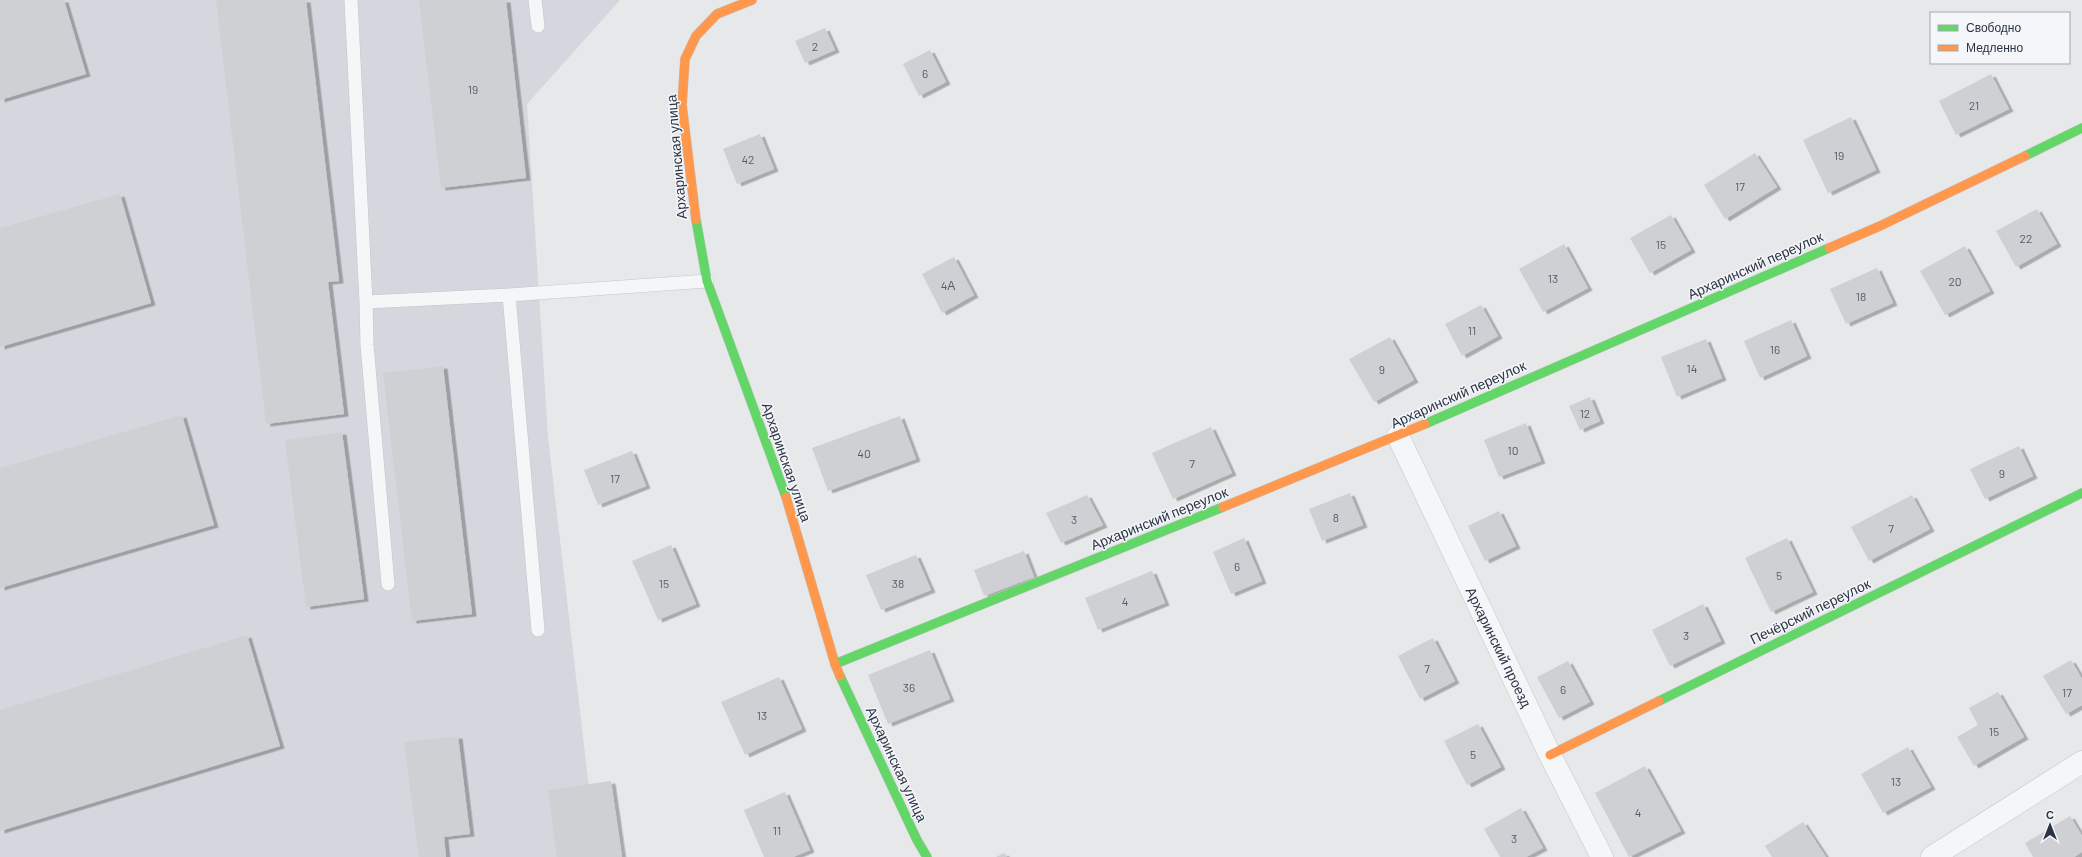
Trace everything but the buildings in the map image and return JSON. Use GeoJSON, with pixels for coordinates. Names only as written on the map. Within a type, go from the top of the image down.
{"type":"FeatureCollection","features":[{"type":"Feature","properties":{"kind":"street","name":"Архаринская улица"},"geometry":{"type":"LineString","coordinates":[[752,0],[717,14],[696,36],[685,59],[682,105],[694,210],[707,281],[787,498],[835,664],[927,857]]}},
{"type":"Feature","properties":{"kind":"street","name":"Архаринский переулок"},"geometry":{"type":"LineString","coordinates":[[835,664],[1398,436],[1880,226],[2082,128]]}},
{"type":"Feature","properties":{"kind":"street","name":"Архаринский проезд"},"geometry":{"type":"LineString","coordinates":[[1398,436],[1550,754],[1602,857]]}},
{"type":"Feature","properties":{"kind":"street","name":"Печёрский переулок"},"geometry":{"type":"LineString","coordinates":[[1550,754],[2082,493]]}},
{"type":"Feature","properties":{"kind":"street"},"geometry":{"type":"LineString","coordinates":[[1932,857],[2082,762]]}},
{"type":"Feature","properties":{"kind":"lane"},"geometry":{"type":"LineString","coordinates":[[351,0],[367,345],[388,584]]}},
{"type":"Feature","properties":{"kind":"lane"},"geometry":{"type":"LineString","coordinates":[[535,0],[538,26]]}},
{"type":"Feature","properties":{"kind":"lane"},"geometry":{"type":"LineString","coordinates":[[366,302],[509,295],[707,281]]}},
{"type":"Feature","properties":{"kind":"lane"},"geometry":{"type":"LineString","coordinates":[[509,295],[538,630]]}},
{"type":"Feature","properties":{"kind":"shaded area"},"geometry":{"type":"Polygon","coordinates":[[[0,0],[620,0],[527,104],[548,437],[597,857],[0,857],[0,0]]]}},
{"type":"Feature","properties":{"kind":"traffic: fast"},"geometry":{"type":"LineString","coordinates":[[2025,156],[2082,128]]}},
{"type":"Feature","properties":{"kind":"traffic: fast"},"geometry":{"type":"LineString","coordinates":[[696,220],[707,281],[786,497]]}},
{"type":"Feature","properties":{"kind":"traffic: fast"},"geometry":{"type":"LineString","coordinates":[[1425,424],[1829,248]]}},
{"type":"Feature","properties":{"kind":"traffic: fast"},"geometry":{"type":"LineString","coordinates":[[1659,701],[2082,493]]}},
{"type":"Feature","properties":{"kind":"traffic: fast"},"geometry":{"type":"LineString","coordinates":[[835,664],[1223,507]]}},
{"type":"Feature","properties":{"kind":"traffic: fast"},"geometry":{"type":"LineString","coordinates":[[840,676],[917,840],[927,857]]}},
{"type":"Feature","properties":{"kind":"traffic: slow"},"geometry":{"type":"LineString","coordinates":[[696,220],[682,105],[685,59],[696,36],[717,14],[752,0]]}},
{"type":"Feature","properties":{"kind":"traffic: slow"},"geometry":{"type":"LineString","coordinates":[[1829,248],[1880,226],[2025,156]]}},
{"type":"Feature","properties":{"kind":"traffic: slow"},"geometry":{"type":"LineString","coordinates":[[1223,507],[1425,424]]}},
{"type":"Feature","properties":{"kind":"traffic: slow"},"geometry":{"type":"LineString","coordinates":[[786,497],[835,664],[840,676]]}},
{"type":"Feature","properties":{"kind":"traffic: slow"},"geometry":{"type":"LineString","coordinates":[[1550,755],[1659,701]]}}]}
